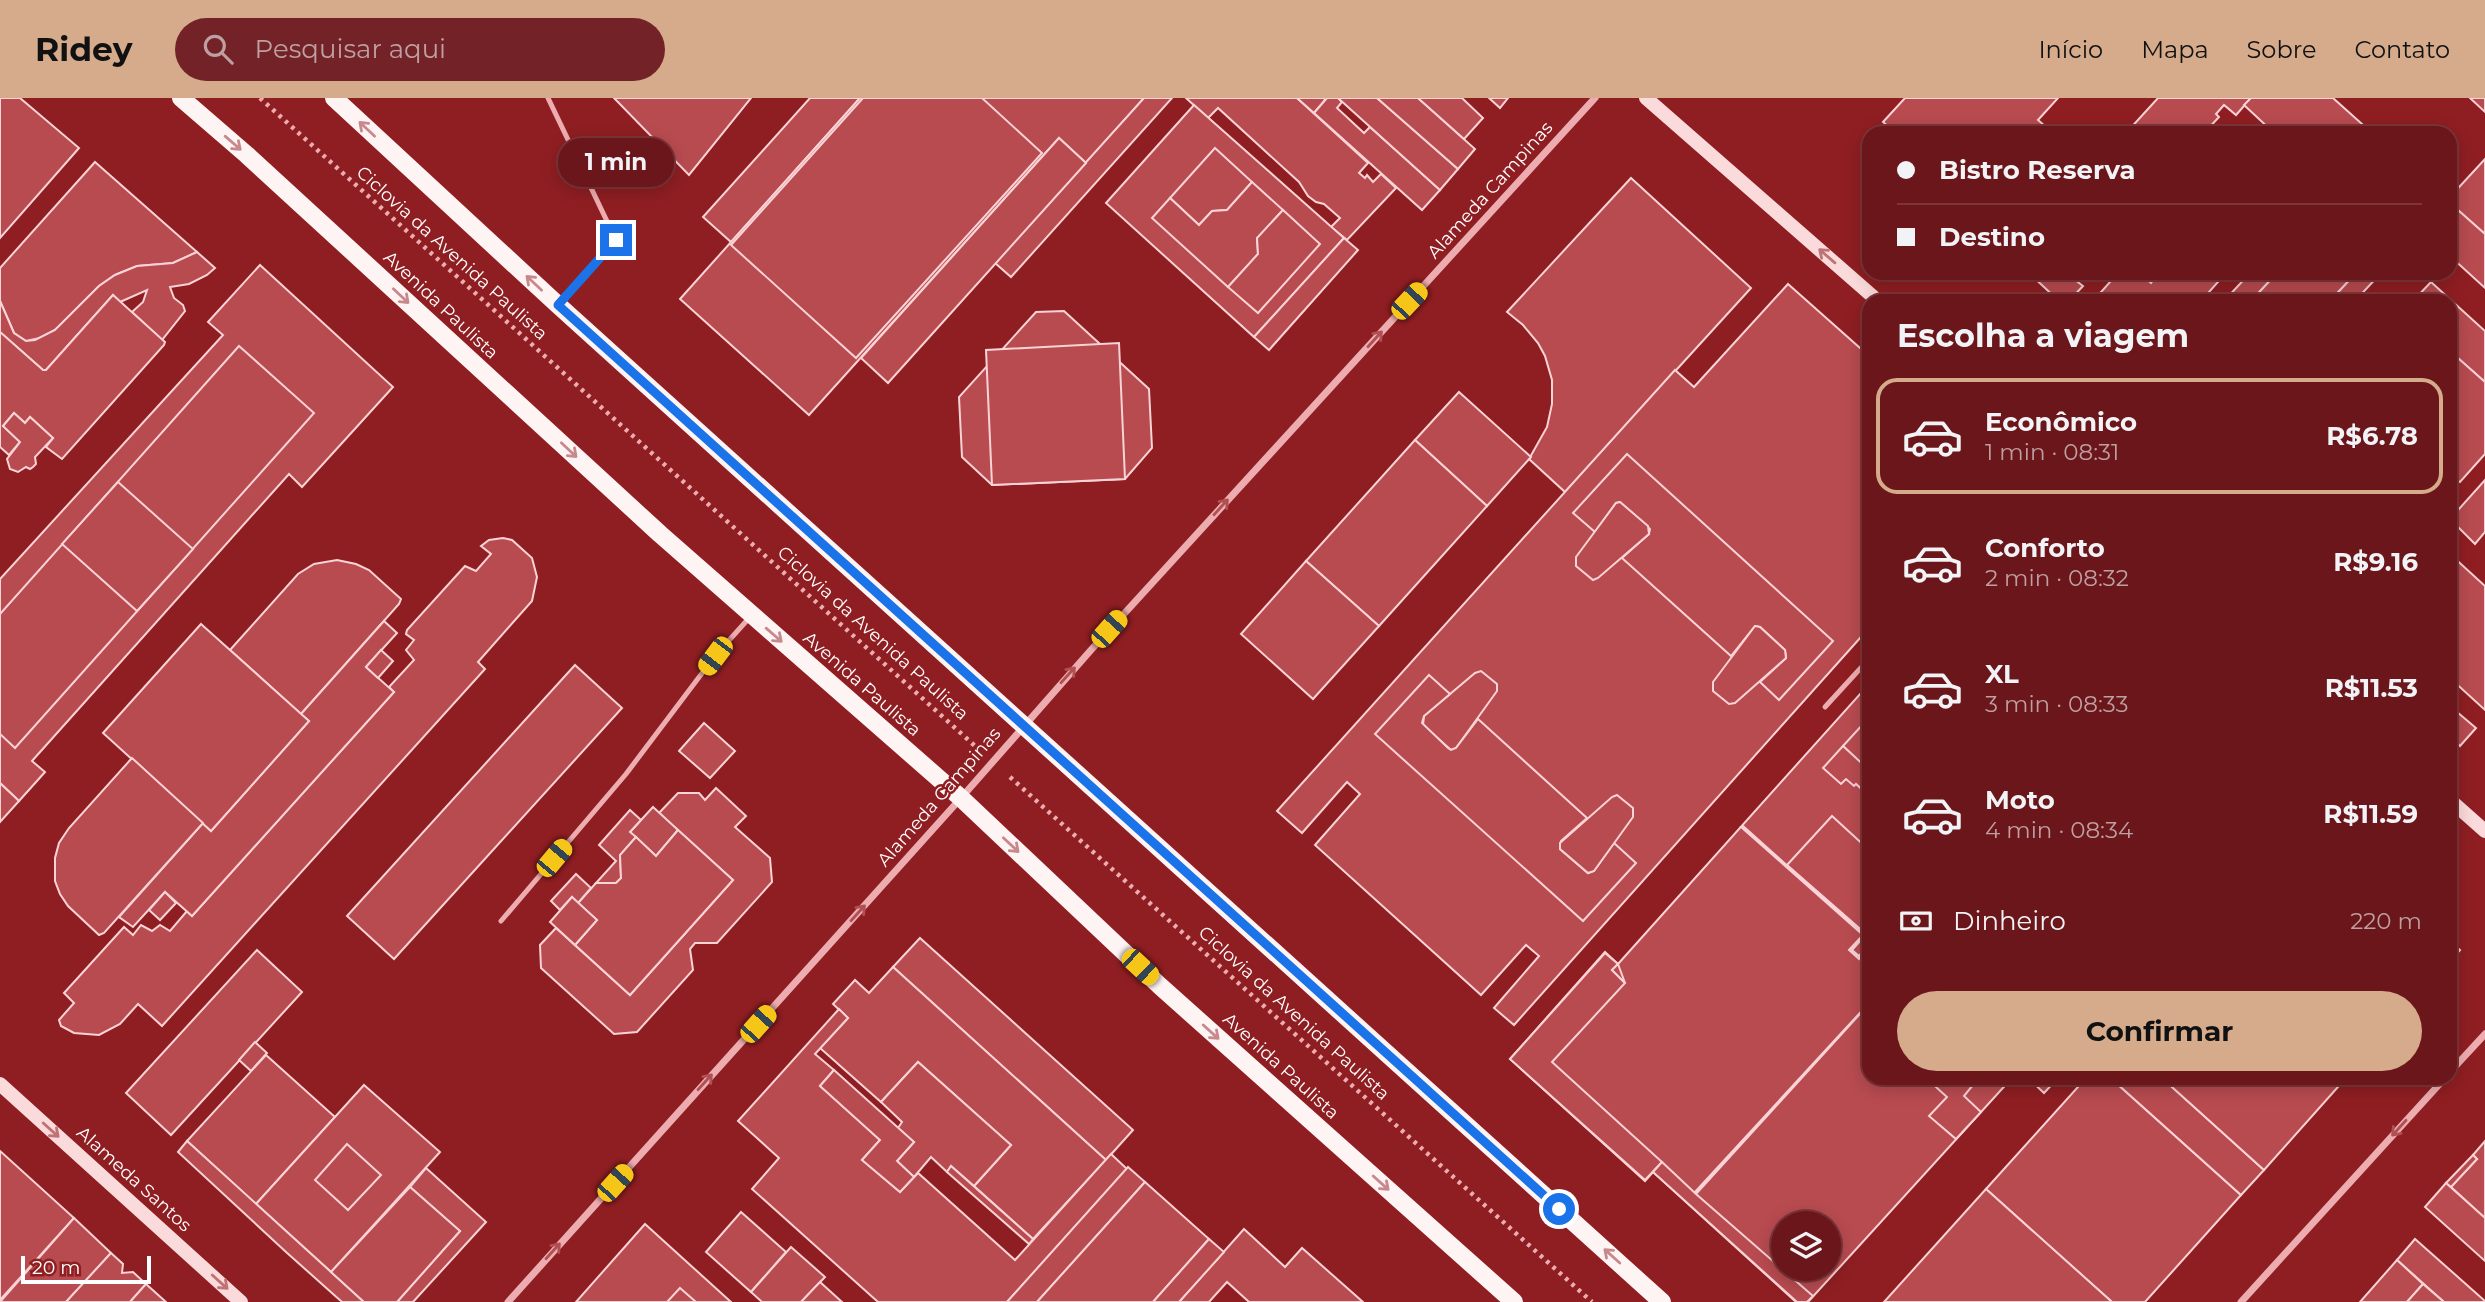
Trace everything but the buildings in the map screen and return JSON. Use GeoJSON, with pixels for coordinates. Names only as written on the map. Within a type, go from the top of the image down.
{"type":"FeatureCollection","features":[{"type":"Feature","properties":{"kind":"main road","name":"Avenida Paulista"},"geometry":{"type":"LineString","coordinates":[[181,98],[752,615],[961,798],[1160,986],[1514,1302]]}},
{"type":"Feature","properties":{"kind":"main road"},"geometry":{"type":"LineString","coordinates":[[334,98],[558,305],[1662,1302]]}},
{"type":"Feature","properties":{"kind":"street","name":"Alameda Campinas"},"geometry":{"type":"LineString","coordinates":[[508,1302],[1023,726],[1595,98]]}},
{"type":"Feature","properties":{"kind":"street"},"geometry":{"type":"LineString","coordinates":[[1646,98],[1870,294]]}},
{"type":"Feature","properties":{"kind":"street"},"geometry":{"type":"LineString","coordinates":[[2457,806],[2485,831]]}},
{"type":"Feature","properties":{"kind":"street"},"geometry":{"type":"LineString","coordinates":[[2457,1064],[2485,1034]]}},
{"type":"Feature","properties":{"kind":"street","name":"Alameda Santos"},"geometry":{"type":"LineString","coordinates":[[0,1084],[242,1302]]}},
{"type":"Feature","properties":{"kind":"street"},"geometry":{"type":"LineString","coordinates":[[2241,1302],[2439,1085]]}},
{"type":"Feature","properties":{"kind":"lane"},"geometry":{"type":"LineString","coordinates":[[548,98],[616,240],[558,305]]}},
{"type":"Feature","properties":{"kind":"lane"},"geometry":{"type":"LineString","coordinates":[[500,921],[626,774],[715,656],[752,615]]}},
{"type":"Feature","properties":{"kind":"lane"},"geometry":{"type":"LineString","coordinates":[[1825,707],[1862,667]]}},
{"type":"Feature","properties":{"kind":"path","name":"Ciclovia da Avenida Paulista"},"geometry":{"type":"LineString","coordinates":[[260,98],[1592,1302]]}},
{"type":"Feature","properties":{"kind":"route"},"geometry":{"type":"LineString","coordinates":[[616,240],[558,305],[1559,1209]]}}]}
